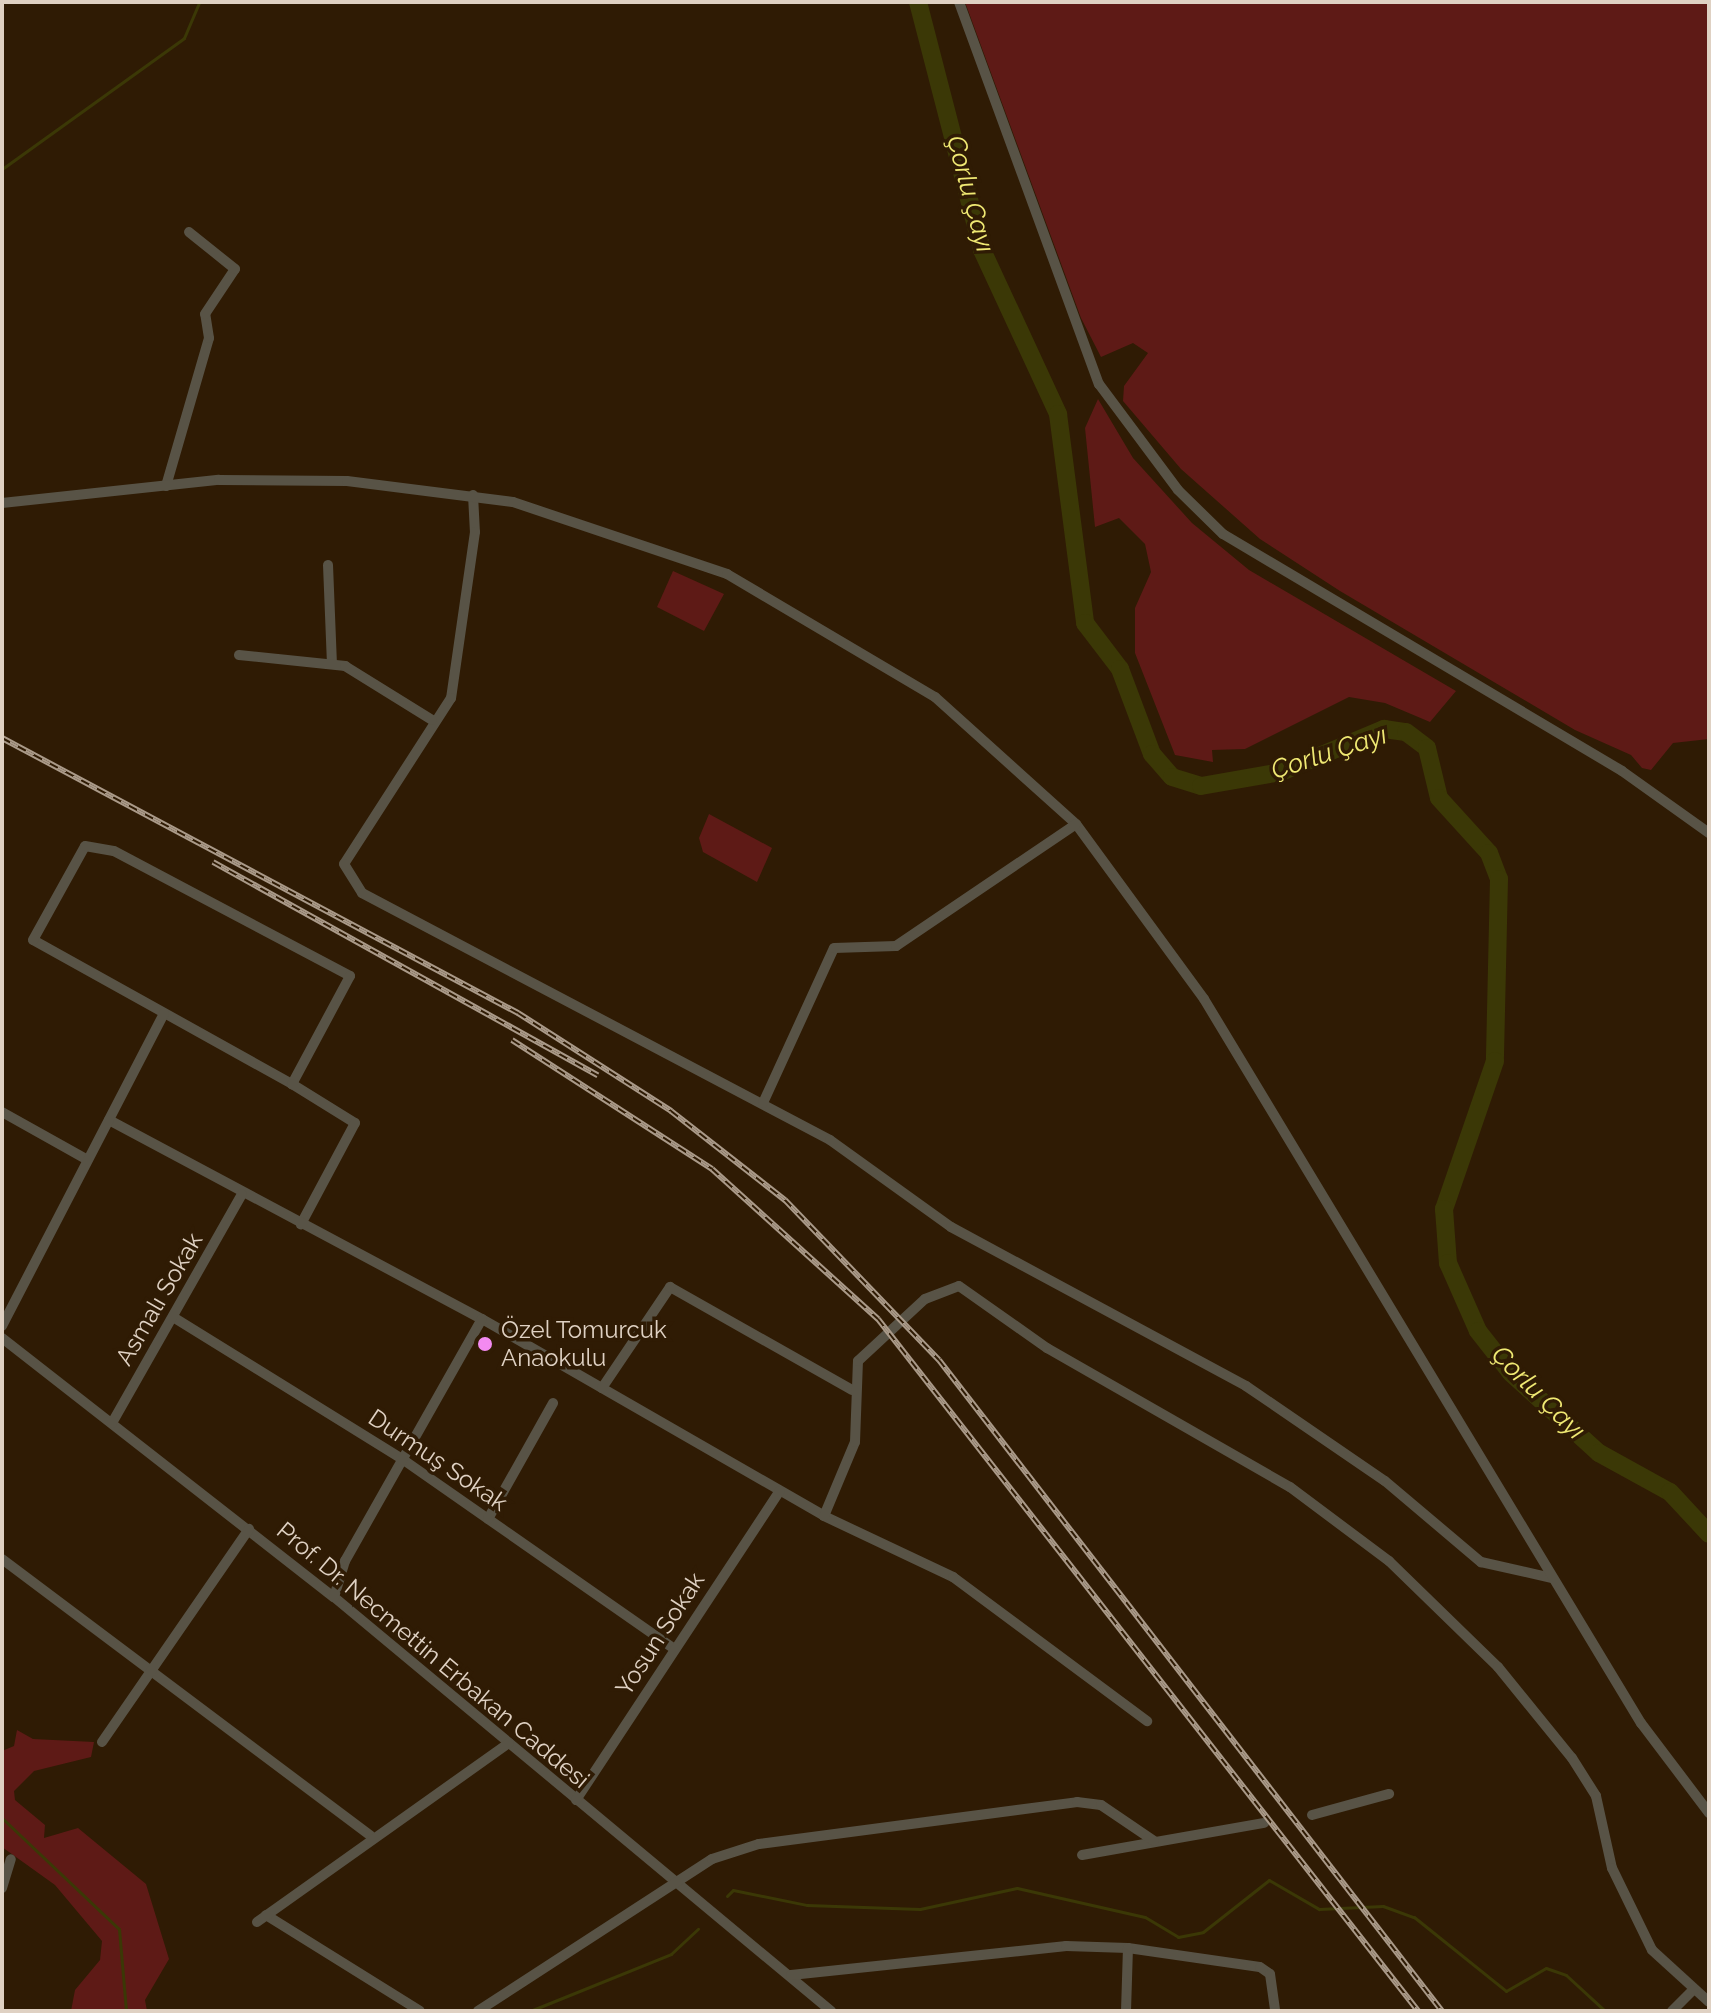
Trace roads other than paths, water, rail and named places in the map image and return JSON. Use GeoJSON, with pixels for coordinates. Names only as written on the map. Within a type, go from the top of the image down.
{"type":"FeatureCollection","features":[{"type":"Feature","properties":{"kind":"street"},"geometry":{"type":"LineString","coordinates":[[959,2],[1099,384],[1178,490],[1223,534],[1622,771],[1709,833]]}},
{"type":"Feature","properties":{"kind":"street"},"geometry":{"type":"LineString","coordinates":[[166,486],[209,338],[205,314],[235,269],[189,232]]}},
{"type":"Feature","properties":{"kind":"street"},"geometry":{"type":"LineString","coordinates":[[2,503],[166,486],[347,481],[473,495],[616,532],[727,574],[935,697],[1076,824],[1204,999],[1641,1723],[1709,1813]]}},
{"type":"Feature","properties":{"kind":"street"},"geometry":{"type":"LineString","coordinates":[[473,495],[475,532],[451,698],[432,720],[344,864],[346,876],[362,893],[517,979],[830,1140],[951,1227],[1246,1386],[1385,1481],[1481,1562],[1552,1578]]}},
{"type":"Feature","properties":{"kind":"street"},"geometry":{"type":"LineString","coordinates":[[328,565],[332,663]]}},
{"type":"Feature","properties":{"kind":"street"},"geometry":{"type":"LineString","coordinates":[[239,655],[332,663],[396,693],[432,720]]}},
{"type":"Feature","properties":{"kind":"street"},"geometry":{"type":"LineString","coordinates":[[763,1103],[834,948],[896,946],[1076,824]]}},
{"type":"Feature","properties":{"kind":"street"},"geometry":{"type":"LineString","coordinates":[[292,1084],[350,976],[114,851],[85,846],[33,940],[292,1084],[355,1123],[301,1224]]}},
{"type":"Feature","properties":{"kind":"street"},"geometry":{"type":"LineString","coordinates":[[2,1326],[164,1013]]}},
{"type":"Feature","properties":{"kind":"street"},"geometry":{"type":"LineString","coordinates":[[2,1112],[88,1160]]}},
{"type":"Feature","properties":{"kind":"street"},"geometry":{"type":"LineString","coordinates":[[109,1120],[242,1194],[482,1319],[824,1516],[953,1577],[1147,1721]]}},
{"type":"Feature","properties":{"kind":"street","name":"Asmalı Sokak"},"geometry":{"type":"LineString","coordinates":[[112,1423],[242,1194]]}},
{"type":"Feature","properties":{"kind":"street"},"geometry":{"type":"LineString","coordinates":[[824,1516],[855,1442],[852,1390],[858,1361],[925,1299],[959,1286],[1047,1348],[1290,1487],[1389,1561],[1498,1667],[1572,1758],[1596,1796],[1624,1900],[1652,1950],[1709,2002]]}},
{"type":"Feature","properties":{"kind":"street"},"geometry":{"type":"LineString","coordinates":[[602,1388],[670,1287],[852,1390]]}},
{"type":"Feature","properties":{"kind":"street","name":"Durmuş Sokak"},"geometry":{"type":"LineString","coordinates":[[173,1317],[405,1461],[673,1648]]}},
{"type":"Feature","properties":{"kind":"street"},"geometry":{"type":"LineString","coordinates":[[334,1597],[345,1561],[405,1461],[482,1319]]}},
{"type":"Feature","properties":{"kind":"street","name":"Prof. Dr. Necmettin Erbakan Caddesi"},"geometry":{"type":"LineString","coordinates":[[2,1338],[334,1597],[831,2011]]}},
{"type":"Feature","properties":{"kind":"street"},"geometry":{"type":"LineString","coordinates":[[488,1519],[553,1403]]}},
{"type":"Feature","properties":{"kind":"street","name":"Yosun Sokak"},"geometry":{"type":"LineString","coordinates":[[576,1800],[673,1648],[780,1491]]}},
{"type":"Feature","properties":{"kind":"street"},"geometry":{"type":"LineString","coordinates":[[102,1742],[249,1529]]}},
{"type":"Feature","properties":{"kind":"street"},"geometry":{"type":"LineString","coordinates":[[2,1559],[371,1836]]}},
{"type":"Feature","properties":{"kind":"street"},"geometry":{"type":"LineString","coordinates":[[420,2011],[262,1918],[371,1836],[509,1743]]}},
{"type":"Feature","properties":{"kind":"street"},"geometry":{"type":"LineString","coordinates":[[1312,1815],[1389,1794]]}},
{"type":"Feature","properties":{"kind":"street"},"geometry":{"type":"LineString","coordinates":[[478,2011],[646,1898],[678,1886],[712,1859],[759,1844],[1077,1802],[1101,1805],[1154,1841]]}},
{"type":"Feature","properties":{"kind":"street"},"geometry":{"type":"LineString","coordinates":[[1082,1855],[1264,1823]]}},
{"type":"Feature","properties":{"kind":"street"},"geometry":{"type":"LineString","coordinates":[[2,1888],[11,1859]]}},
{"type":"Feature","properties":{"kind":"street"},"geometry":{"type":"LineString","coordinates":[[791,1975],[1066,1946],[1128,1948],[1260,1967],[1270,1974],[1275,2011]]}},
{"type":"Feature","properties":{"kind":"street"},"geometry":{"type":"LineString","coordinates":[[1126,2011],[1128,1948]]}},
{"type":"Feature","properties":{"kind":"street"},"geometry":{"type":"LineString","coordinates":[[1672,2011],[1693,1990]]}},
{"type":"Feature","properties":{"kind":"waterway"},"geometry":{"type":"LineString","coordinates":[[2,169],[184,38],[199,2]]}},
{"type":"Feature","properties":{"kind":"waterway","name":"Çorlu Çayı"},"geometry":{"type":"LineString","coordinates":[[918,2],[982,250],[1058,414],[1085,623],[1120,669],[1152,754],[1172,777],[1201,786],[1281,772],[1384,729],[1406,732],[1427,748],[1439,798],[1489,853],[1499,879],[1495,1061],[1444,1209],[1448,1263],[1478,1331],[1511,1373],[1599,1453],[1670,1492],[1709,1534]]}},
{"type":"Feature","properties":{"kind":"waterway"},"geometry":{"type":"LineString","coordinates":[[2,1818],[119,1929],[126,2011]]}},
{"type":"Feature","properties":{"kind":"waterway"},"geometry":{"type":"LineString","coordinates":[[727,1896],[733,1890],[807,1905],[920,1909],[1017,1888],[1145,1917],[1178,1937],[1203,1932],[1269,1880],[1319,1909],[1383,1906],[1414,1917],[1506,1991],[1546,1968],[1566,1975],[1605,2011]]}},
{"type":"Feature","properties":{"kind":"waterway"},"geometry":{"type":"LineString","coordinates":[[530,2011],[671,1954],[698,1929]]}},
{"type":"Feature","properties":{"kind":"railway"},"geometry":{"type":"LineString","coordinates":[[2,738],[518,1013],[671,1111],[785,1200],[939,1360],[1442,2011]]}},
{"type":"Feature","properties":{"kind":"railway"},"geometry":{"type":"LineString","coordinates":[[213,862],[598,1075]]}},
{"type":"Feature","properties":{"kind":"railway"},"geometry":{"type":"LineString","coordinates":[[512,1040],[712,1169],[878,1319],[1418,2011]]}},
{"type":"Feature","properties":{"kind":"place","name":"Özel Tomurcuk Anaokulu"},"geometry":{"type":"Point","coordinates":[485,1344]}}]}
